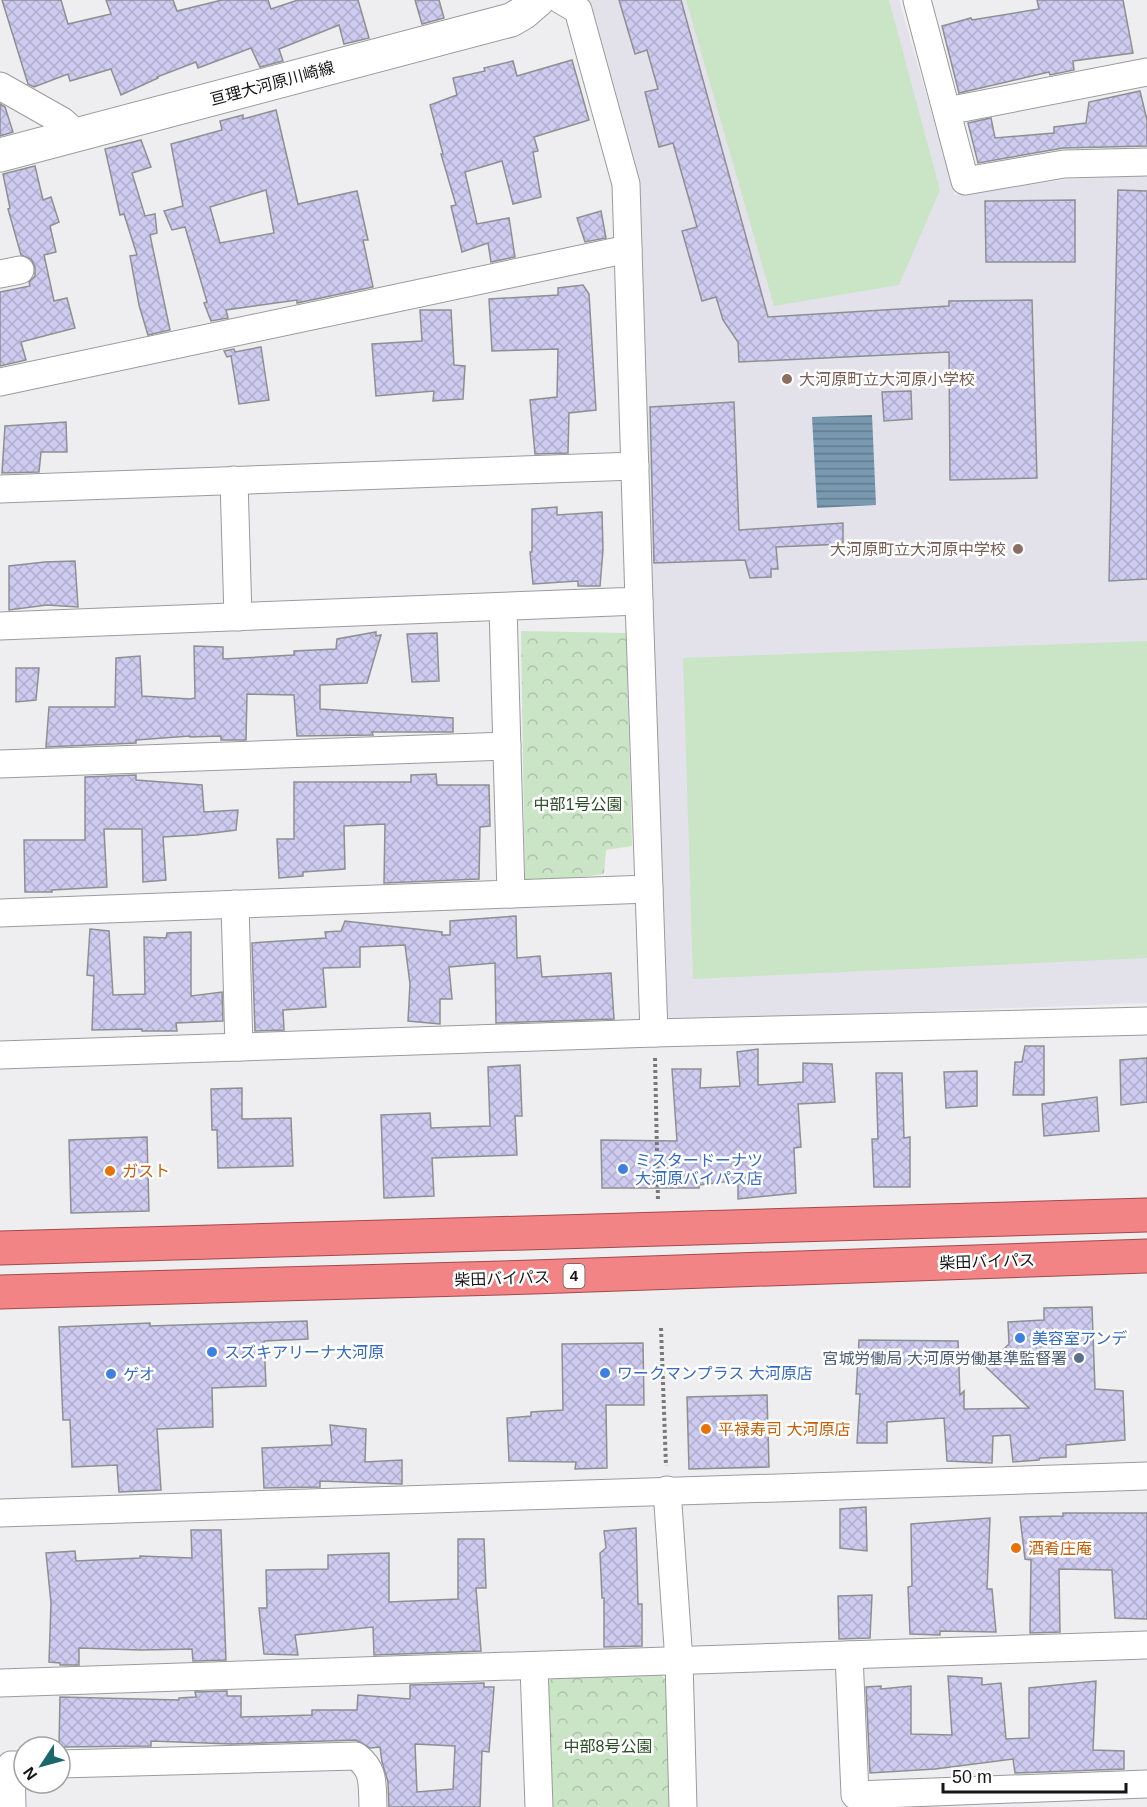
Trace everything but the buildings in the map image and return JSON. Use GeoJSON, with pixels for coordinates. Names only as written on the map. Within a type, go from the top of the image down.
{"type":"FeatureCollection","features":[{"type":"Feature","properties":{"kind":"highway"},"geometry":{"type":"LineString","coordinates":[[0,1248],[1147,1215]]}},
{"type":"Feature","properties":{"kind":"highway","name":"柴田バイパス"},"geometry":{"type":"LineString","coordinates":[[0,1292],[521,1278],[1147,1256]]}},
{"type":"Feature","properties":{"kind":"street","name":"亘理大河原川崎線"},"geometry":{"type":"LineString","coordinates":[[0,155],[511,20],[538,0]]}},
{"type":"Feature","properties":{"kind":"street"},"geometry":{"type":"LineString","coordinates":[[561,0],[578,9],[626,184],[654,1033]]}},
{"type":"Feature","properties":{"kind":"street"},"geometry":{"type":"LineString","coordinates":[[925,2],[938,82],[964,181],[1064,164],[1147,162]]}},
{"type":"Feature","properties":{"kind":"street"},"geometry":{"type":"LineString","coordinates":[[947,111],[1147,72]]}},
{"type":"Feature","properties":{"kind":"street"},"geometry":{"type":"LineString","coordinates":[[0,86],[62,121],[77,134]]}},
{"type":"Feature","properties":{"kind":"street"},"geometry":{"type":"LineString","coordinates":[[0,382],[628,249]]}},
{"type":"Feature","properties":{"kind":"street"},"geometry":{"type":"LineString","coordinates":[[0,489],[635,466]]}},
{"type":"Feature","properties":{"kind":"street"},"geometry":{"type":"LineString","coordinates":[[234,480],[238,617]]}},
{"type":"Feature","properties":{"kind":"street"},"geometry":{"type":"LineString","coordinates":[[0,626],[639,601]]}},
{"type":"Feature","properties":{"kind":"street"},"geometry":{"type":"LineString","coordinates":[[503,607],[511,894]]}},
{"type":"Feature","properties":{"kind":"street"},"geometry":{"type":"LineString","coordinates":[[0,764],[507,746]]}},
{"type":"Feature","properties":{"kind":"street"},"geometry":{"type":"LineString","coordinates":[[0,913],[649,889]]}},
{"type":"Feature","properties":{"kind":"street"},"geometry":{"type":"LineString","coordinates":[[235,904],[239,1047]]}},
{"type":"Feature","properties":{"kind":"street"},"geometry":{"type":"LineString","coordinates":[[0,1055],[654,1033],[1147,1021]]}},
{"type":"Feature","properties":{"kind":"street"},"geometry":{"type":"LineString","coordinates":[[0,1513],[1147,1476]]}},
{"type":"Feature","properties":{"kind":"street"},"geometry":{"type":"LineString","coordinates":[[667,1490],[679,1661],[683,1807]]}},
{"type":"Feature","properties":{"kind":"street"},"geometry":{"type":"LineString","coordinates":[[0,1683],[1147,1645]]}},
{"type":"Feature","properties":{"kind":"street"},"geometry":{"type":"LineString","coordinates":[[849,1655],[855,1795],[1147,1784]]}},
{"type":"Feature","properties":{"kind":"street"},"geometry":{"type":"LineString","coordinates":[[534,1666],[539,1807]]}},
{"type":"Feature","properties":{"kind":"street"},"geometry":{"type":"LineString","coordinates":[[72,1764],[356,1756],[366,1763],[372,1774],[373,1807]]}},
{"type":"Feature","properties":{"kind":"street"},"geometry":{"type":"LineString","coordinates":[[12,1765],[12,1807]]}},
{"type":"Feature","properties":{"kind":"path"},"geometry":{"type":"LineString","coordinates":[[654,1033],[658,1201]]}},
{"type":"Feature","properties":{"kind":"path"},"geometry":{"type":"LineString","coordinates":[[661,1328],[667,1490]]}},
{"type":"Feature","properties":{"kind":"shaded area","name":"大河原町立大河原中学校"},"geometry":{"type":"Polygon","coordinates":[[[577,0],[899,0],[955,195],[1070,179],[1147,175],[1147,1003],[665,1021],[653,615],[630,185],[577,0]]]}},
{"type":"Feature","properties":{"kind":"green space"},"geometry":{"type":"Polygon","coordinates":[[[686,0],[889,0],[940,190],[899,285],[774,306],[686,0]]]}},
{"type":"Feature","properties":{"kind":"green space","name":"中部1号公園"},"geometry":{"type":"Polygon","coordinates":[[[521,631],[626,633],[632,846],[606,850],[604,874],[525,884],[521,631]]]}},
{"type":"Feature","properties":{"kind":"green space"},"geometry":{"type":"Polygon","coordinates":[[[1147,641],[1147,958],[693,979],[683,658],[1147,641]]]}},
{"type":"Feature","properties":{"kind":"green space","name":"中部8号公園"},"geometry":{"type":"Polygon","coordinates":[[[661,1674],[667,1682],[670,1807],[550,1807],[545,1684],[553,1678],[661,1674]]]}},
{"type":"Feature","properties":{"kind":"water"},"geometry":{"type":"Polygon","coordinates":[[[872,415],[876,505],[817,508],[812,417],[872,415]]]}},
{"type":"Feature","properties":{"kind":"place","name":"大河原町立大河原小学校"},"geometry":{"type":"Point","coordinates":[787,379]}},
{"type":"Feature","properties":{"kind":"place","name":"大河原町立大河原中学校"},"geometry":{"type":"Point","coordinates":[1018,549]}},
{"type":"Feature","properties":{"kind":"place","name":"ミスタードーナツ 大河原バイパス店"},"geometry":{"type":"Point","coordinates":[623,1169]}},
{"type":"Feature","properties":{"kind":"place","name":"ガスト"},"geometry":{"type":"Point","coordinates":[110,1171]}},
{"type":"Feature","properties":{"kind":"place","name":"美容室アンデ"},"geometry":{"type":"Point","coordinates":[1020,1338]}},
{"type":"Feature","properties":{"kind":"place","name":"スズキアリーナ大河原"},"geometry":{"type":"Point","coordinates":[212,1352]}},
{"type":"Feature","properties":{"kind":"place","name":"宮城労働局 大河原労働基準監督署"},"geometry":{"type":"Point","coordinates":[1079,1358]}},
{"type":"Feature","properties":{"kind":"place","name":"ワークマンプラス 大河原店"},"geometry":{"type":"Point","coordinates":[605,1373]}},
{"type":"Feature","properties":{"kind":"place","name":"ゲオ"},"geometry":{"type":"Point","coordinates":[111,1374]}},
{"type":"Feature","properties":{"kind":"place","name":"平禄寿司 大河原店"},"geometry":{"type":"Point","coordinates":[706,1429]}},
{"type":"Feature","properties":{"kind":"place","name":"酒肴庄庵"},"geometry":{"type":"Point","coordinates":[1016,1548]}}]}
